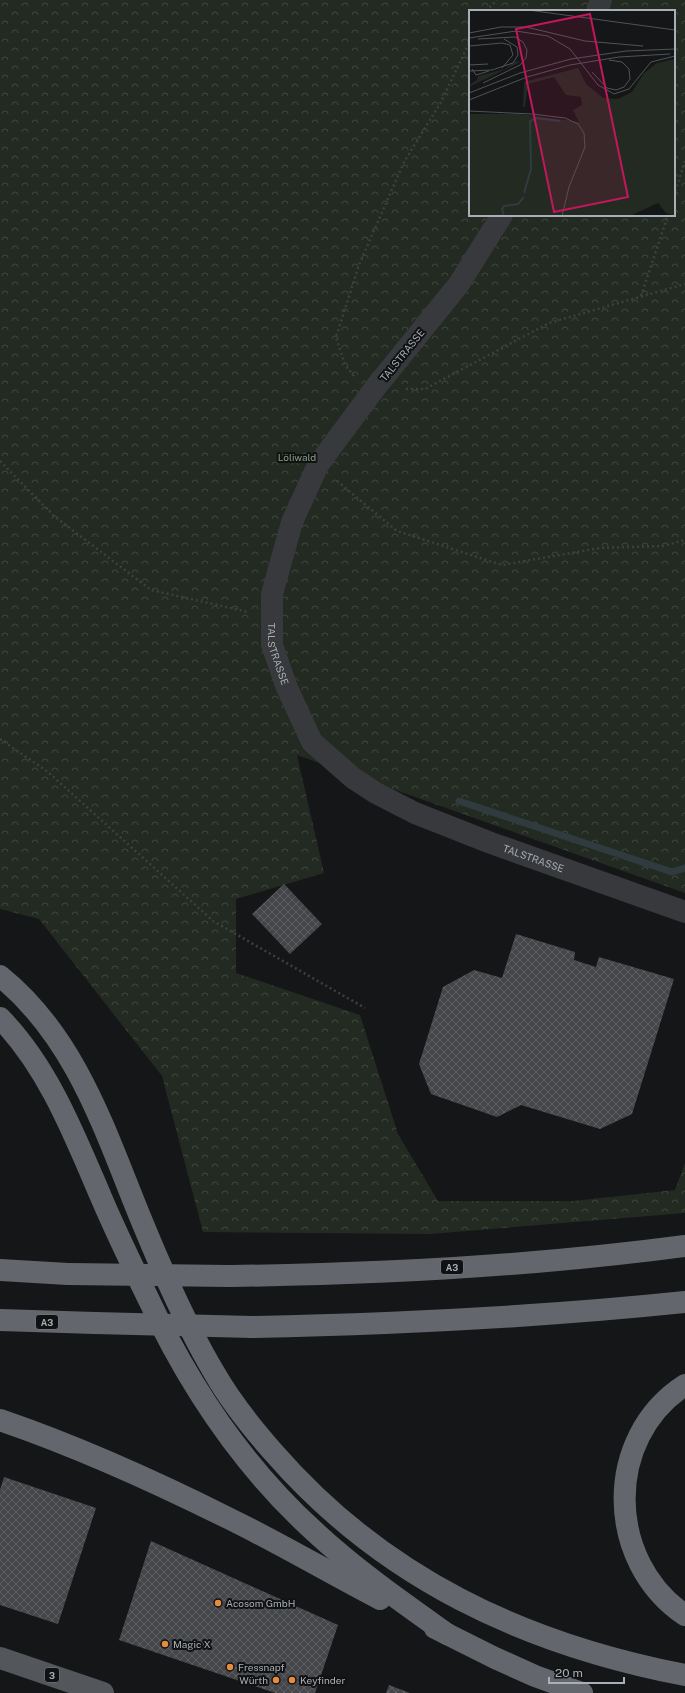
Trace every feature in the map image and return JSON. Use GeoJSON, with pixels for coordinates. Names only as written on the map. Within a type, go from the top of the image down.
{"type":"FeatureCollection","features":[{"type":"Feature","properties":{"kind":"highway"},"geometry":{"type":"LineString","coordinates":[[0,976],[25,998],[44,1019],[75,1066],[93,1103],[144,1227],[175,1296],[215,1374],[255,1430],[301,1482],[334,1513],[370,1542],[412,1572],[455,1598],[498,1619],[551,1640],[622,1661],[685,1675]]}},
{"type":"Feature","properties":{"kind":"highway"},"geometry":{"type":"LineString","coordinates":[[0,1018],[25,1047],[47,1083],[78,1144],[109,1216],[166,1334],[193,1385],[212,1413],[269,1486],[310,1528],[375,1582],[447,1634]]}},
{"type":"Feature","properties":{"kind":"highway","name":"A3"},"geometry":{"type":"LineString","coordinates":[[0,1270],[66,1274],[230,1276],[315,1274],[442,1268],[581,1258],[685,1246]]}},
{"type":"Feature","properties":{"kind":"highway"},"geometry":{"type":"LineString","coordinates":[[0,1261],[66,1274]]}},
{"type":"Feature","properties":{"kind":"highway","name":"A3"},"geometry":{"type":"LineString","coordinates":[[0,1320],[95,1324],[252,1327],[339,1325],[461,1320],[590,1311],[685,1302]]}},
{"type":"Feature","properties":{"kind":"highway"},"geometry":{"type":"LineString","coordinates":[[685,1385],[670,1397],[649,1420],[638,1438],[628,1468],[624,1505],[631,1546],[642,1567],[659,1591],[685,1615]]}},
{"type":"Feature","properties":{"kind":"highway"},"geometry":{"type":"LineString","coordinates":[[0,1420],[96,1457],[185,1498],[231,1520],[495,1658],[534,1676],[582,1693]]}},
{"type":"Feature","properties":{"kind":"main road","name":"3"},"geometry":{"type":"LineString","coordinates":[[0,1658],[103,1693]]}},
{"type":"Feature","properties":{"kind":"street"},"geometry":{"type":"LineString","coordinates":[[597,10],[601,0]]}},
{"type":"Feature","properties":{"kind":"street","name":"TALSTRASSE"},"geometry":{"type":"LineString","coordinates":[[501,216],[459,284],[375,388],[318,465],[292,522],[272,594],[272,645],[287,688],[312,742],[353,778],[376,794],[414,813],[491,843],[685,912]]}},
{"type":"Feature","properties":{"kind":"path"},"geometry":{"type":"LineString","coordinates":[[487,10],[497,0]]}},
{"type":"Feature","properties":{"kind":"path"},"geometry":{"type":"LineString","coordinates":[[469,43],[441,102],[404,162],[360,265],[336,337],[345,365],[366,388],[426,389],[548,323],[685,284]]}},
{"type":"Feature","properties":{"kind":"path"},"geometry":{"type":"LineString","coordinates":[[675,193],[685,161]]}},
{"type":"Feature","properties":{"kind":"path"},"geometry":{"type":"LineString","coordinates":[[641,297],[668,216]]}},
{"type":"Feature","properties":{"kind":"path"},"geometry":{"type":"LineString","coordinates":[[0,461],[54,516],[151,590],[272,618]]}},
{"type":"Feature","properties":{"kind":"path"},"geometry":{"type":"LineString","coordinates":[[318,465],[397,531],[502,565],[600,548],[663,546],[685,540]]}},
{"type":"Feature","properties":{"kind":"path"},"geometry":{"type":"LineString","coordinates":[[0,739],[48,772],[213,921],[365,1008]]}},
{"type":"Feature","properties":{"kind":"green space","name":"Löliwald"},"geometry":{"type":"Polygon","coordinates":[[[0,0],[685,0],[685,893],[297,755],[324,873],[236,899],[236,973],[360,1015],[398,1134],[438,1201],[573,1201],[675,1190],[685,1163],[685,1213],[430,1234],[203,1232],[162,1076],[39,919],[0,909],[0,0]]]}},
{"type":"Feature","properties":{"kind":"building"},"geometry":{"type":"Polygon","coordinates":[[[284,884],[322,924],[290,954],[252,914],[284,884]]]}},
{"type":"Feature","properties":{"kind":"building"},"geometry":{"type":"Polygon","coordinates":[[[516,934],[575,952],[574,960],[596,967],[599,957],[674,979],[632,1114],[600,1129],[521,1105],[497,1117],[431,1094],[419,1064],[443,987],[474,970],[502,978],[516,934]]]}},
{"type":"Feature","properties":{"kind":"building"},"geometry":{"type":"Polygon","coordinates":[[[4,1477],[96,1508],[58,1624],[0,1605],[0,1490],[4,1477]]]}},
{"type":"Feature","properties":{"kind":"building"},"geometry":{"type":"Polygon","coordinates":[[[151,1541],[338,1625],[315,1693],[275,1693],[119,1640],[151,1541]]]}},
{"type":"Feature","properties":{"kind":"building"},"geometry":{"type":"Polygon","coordinates":[[[389,1685],[410,1693],[386,1693],[389,1685]]]}},
{"type":"Feature","properties":{"kind":"waterway"},"geometry":{"type":"LineString","coordinates":[[459,801],[672,872],[685,868]]}},
{"type":"Feature","properties":{"kind":"place","name":"Acosom GmbH"},"geometry":{"type":"Point","coordinates":[218,1603]}},
{"type":"Feature","properties":{"kind":"place","name":"Magic X"},"geometry":{"type":"Point","coordinates":[165,1644]}},
{"type":"Feature","properties":{"kind":"place","name":"Fressnapf"},"geometry":{"type":"Point","coordinates":[230,1667]}},
{"type":"Feature","properties":{"kind":"place","name":"Würth"},"geometry":{"type":"Point","coordinates":[276,1680]}},
{"type":"Feature","properties":{"kind":"place","name":"Keyfinder"},"geometry":{"type":"Point","coordinates":[292,1680]}}]}
